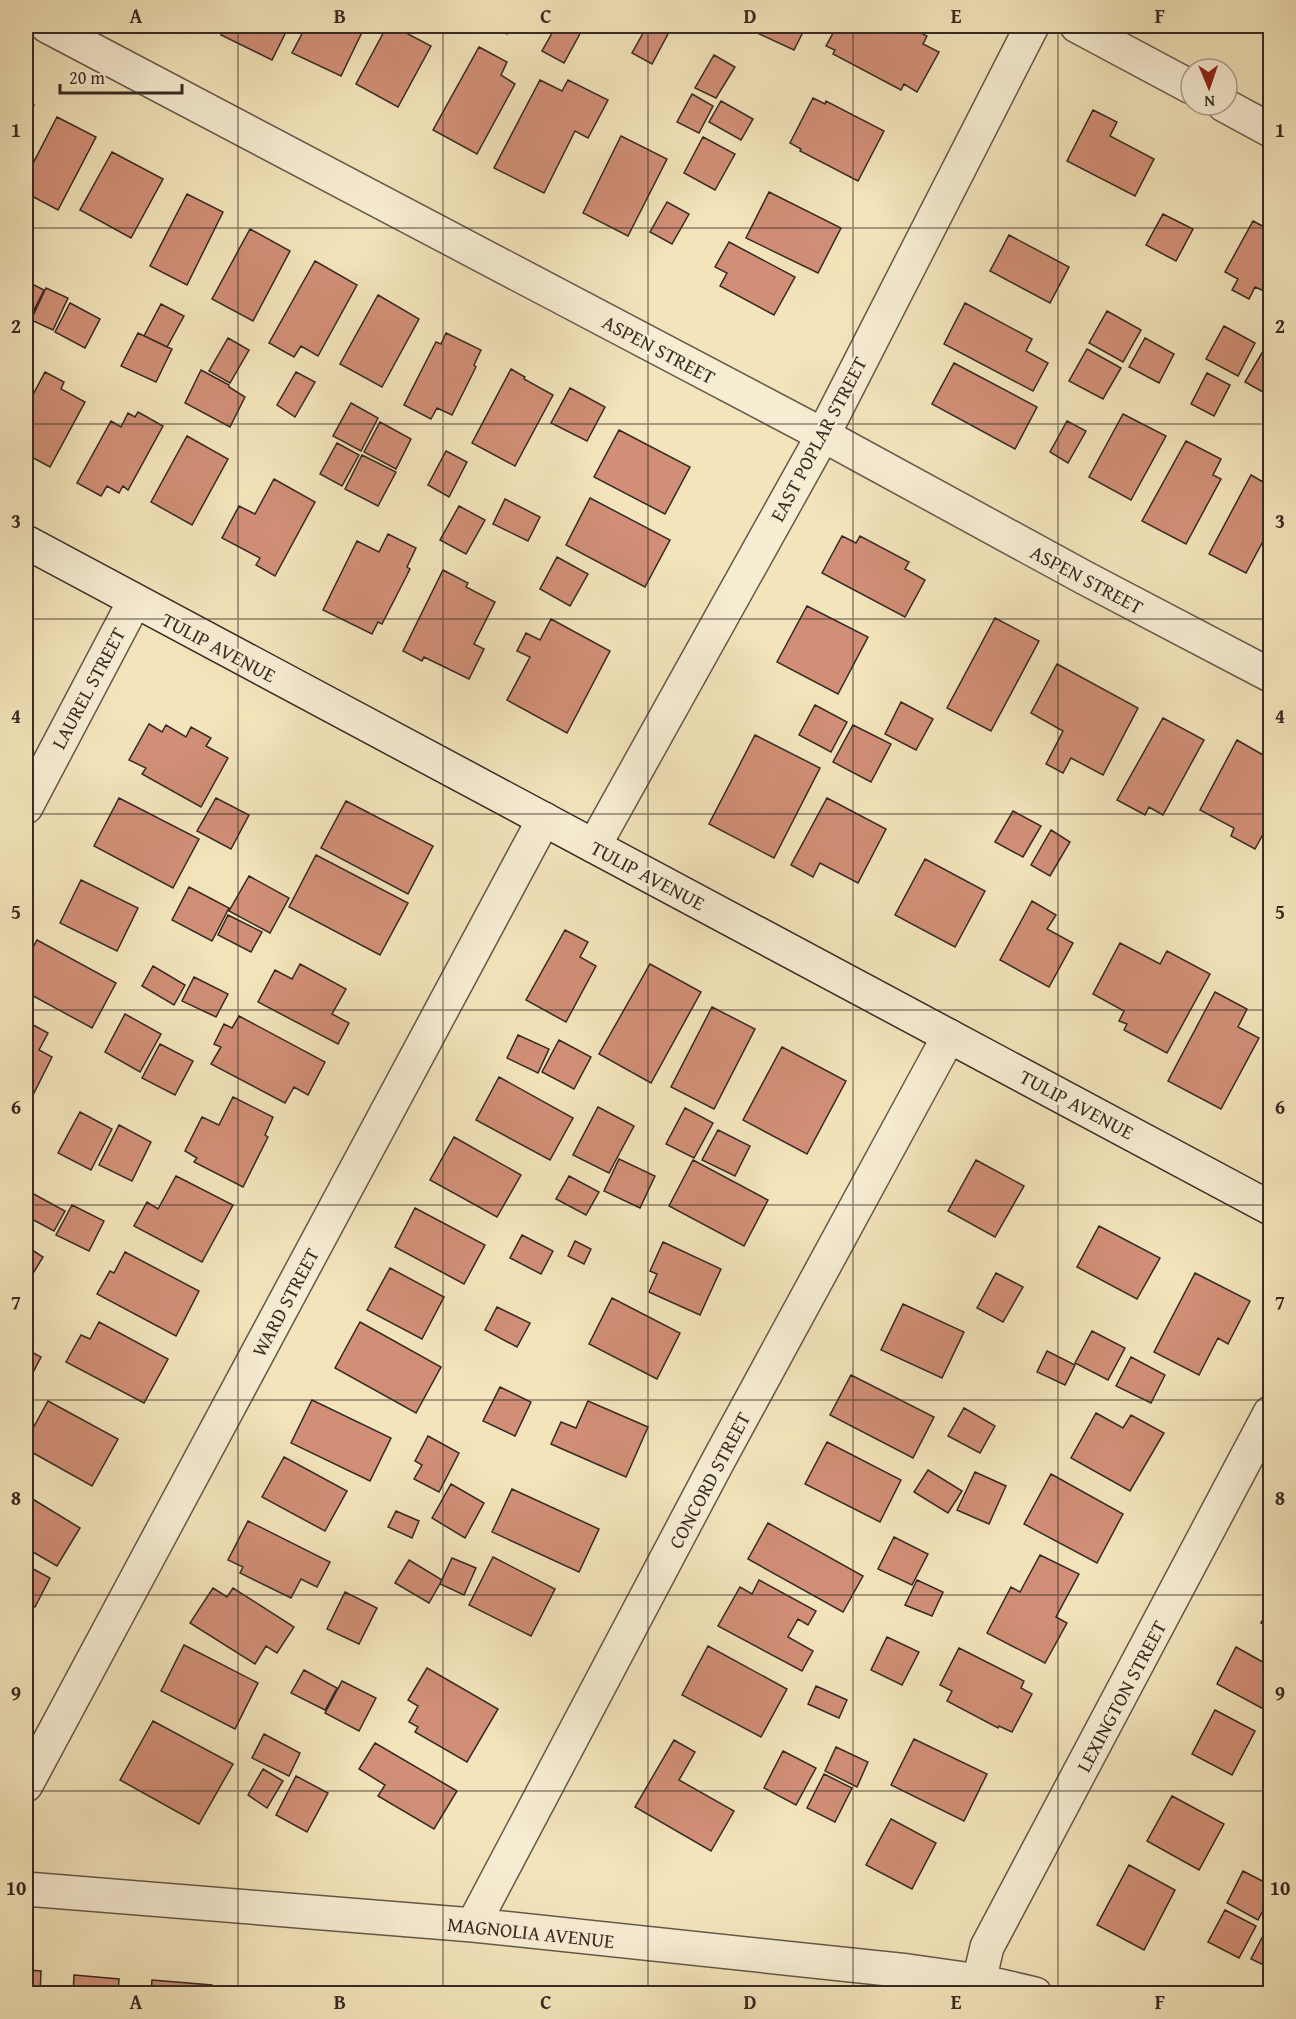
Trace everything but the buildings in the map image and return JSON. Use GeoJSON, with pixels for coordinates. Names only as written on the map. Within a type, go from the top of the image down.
{"type":"FeatureCollection","features":[{"type":"Feature","properties":{"kind":"street","name":"ASPEN STREET"},"geometry":{"type":"LineString","coordinates":[[47,26],[823,435],[1085,578],[1270,675]]}},
{"type":"Feature","properties":{"kind":"street","name":"EAST POPLAR STREET"},"geometry":{"type":"LineString","coordinates":[[594,846],[823,435],[1032,26]]}},
{"type":"Feature","properties":{"kind":"street"},"geometry":{"type":"LineString","coordinates":[[1077,26],[1179,81]]}},
{"type":"Feature","properties":{"kind":"street"},"geometry":{"type":"LineString","coordinates":[[1239,113],[1270,130]]}},
{"type":"Feature","properties":{"kind":"street","name":"TULIP AVENUE"},"geometry":{"type":"LineString","coordinates":[[26,542],[134,602],[1270,1208]]}},
{"type":"Feature","properties":{"kind":"street","name":"LAUREL STREET"},"geometry":{"type":"LineString","coordinates":[[26,807],[134,602]]}},
{"type":"Feature","properties":{"kind":"street","name":"WARD STREET"},"geometry":{"type":"LineString","coordinates":[[26,1785],[544,819]]}},
{"type":"Feature","properties":{"kind":"street","name":"CONCORD STREET"},"geometry":{"type":"LineString","coordinates":[[473,1925],[717,1463],[949,1036]]}},
{"type":"Feature","properties":{"kind":"street","name":"LEXINGTON STREET"},"geometry":{"type":"LineString","coordinates":[[979,1982],[987,1947],[1270,1413]]}},
{"type":"Feature","properties":{"kind":"street","name":"MAGNOLIA AVENUE"},"geometry":{"type":"LineString","coordinates":[[26,1889],[473,1925],[908,1971],[979,1982],[1035,1994]]}}]}
